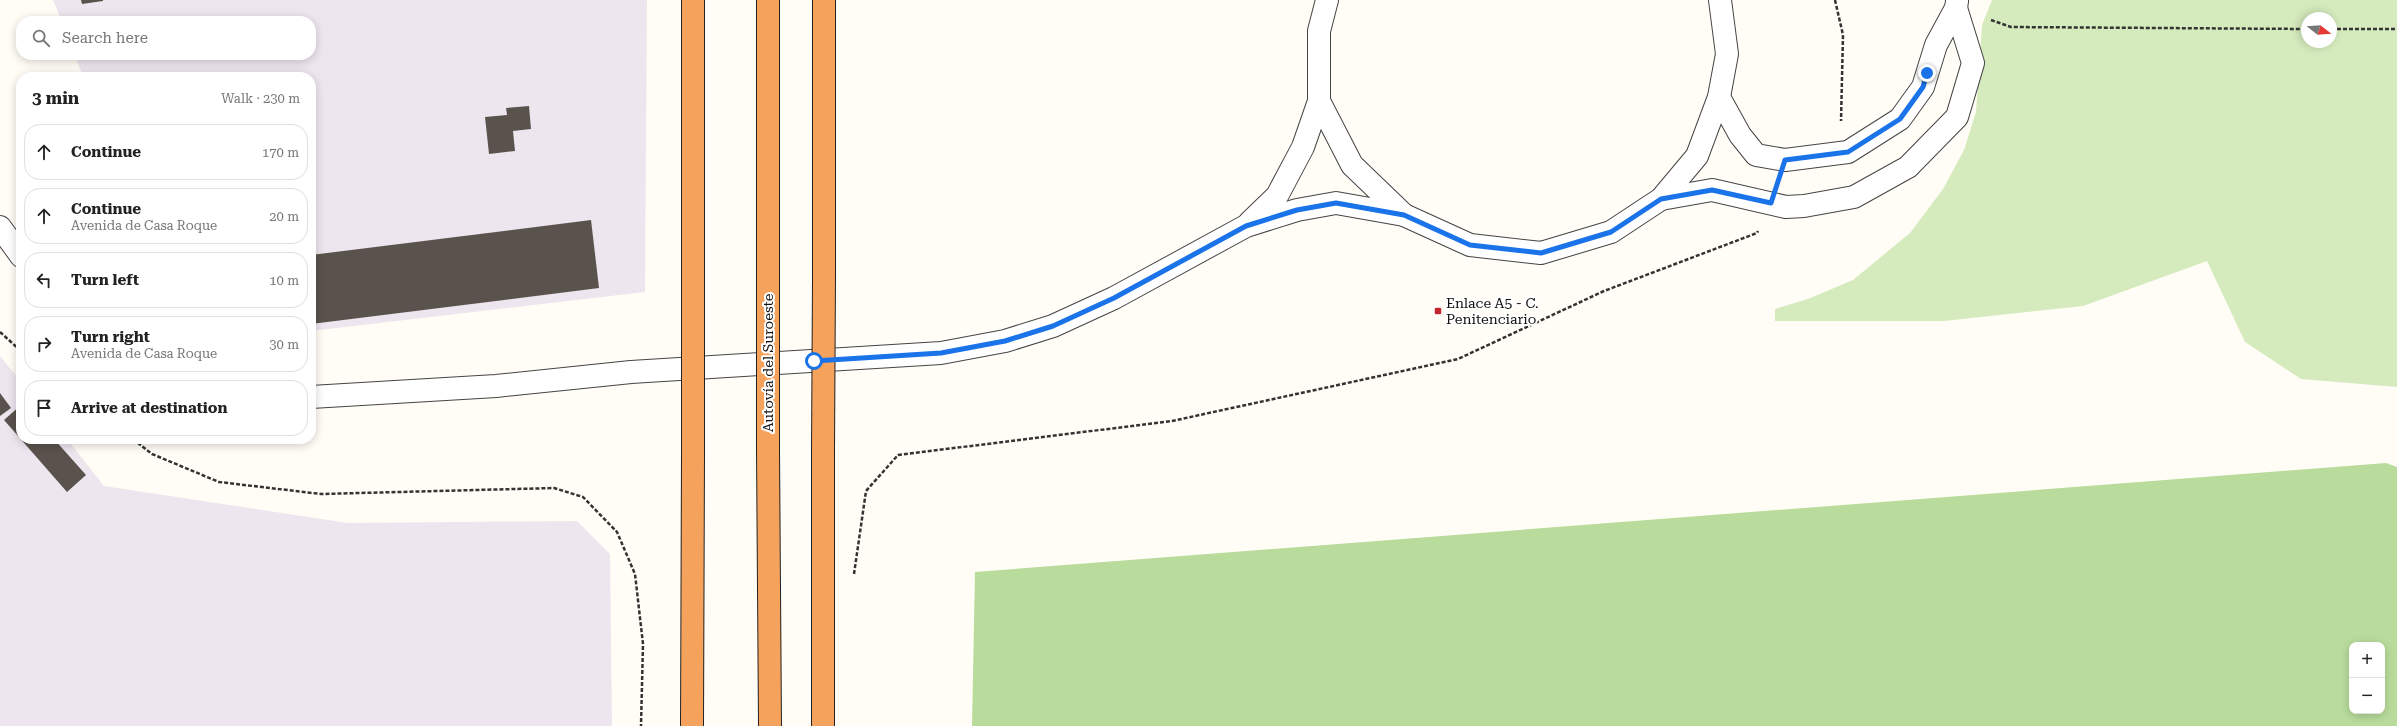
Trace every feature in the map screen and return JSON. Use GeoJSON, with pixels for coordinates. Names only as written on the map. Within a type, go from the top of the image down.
{"type":"FeatureCollection","features":[{"type":"Feature","properties":{"kind":"highway"},"geometry":{"type":"LineString","coordinates":[[692,726],[693,0]]}},
{"type":"Feature","properties":{"kind":"highway","name":"Autovía del Suroeste"},"geometry":{"type":"LineString","coordinates":[[768,0],[768,450],[770,726]]}},
{"type":"Feature","properties":{"kind":"highway"},"geometry":{"type":"LineString","coordinates":[[823,726],[824,0]]}},
{"type":"Feature","properties":{"kind":"street"},"geometry":{"type":"LineString","coordinates":[[1246,226],[1277,196],[1303,147],[1319,101],[1319,31],[1326,0]]}},
{"type":"Feature","properties":{"kind":"street"},"geometry":{"type":"LineString","coordinates":[[316,397],[496,386],[631,372],[948,352],[1005,341],[1053,326],[1114,298],[1246,226],[1297,210],[1336,203],[1404,215],[1470,245],[1541,253],[1611,232],[1661,199],[1696,156],[1719,97],[1727,54],[1720,0]]}},
{"type":"Feature","properties":{"kind":"street"},"geometry":{"type":"LineString","coordinates":[[1719,97],[1740,135],[1756,155],[1785,160],[1848,152],[1900,119],[1923,87],[1936,45],[1957,4]]}},
{"type":"Feature","properties":{"kind":"street"},"geometry":{"type":"LineString","coordinates":[[1661,199],[1712,190],[1786,207],[1804,206],[1854,197],[1908,167],[1957,117],[1972,63],[1957,4]]}},
{"type":"Feature","properties":{"kind":"street"},"geometry":{"type":"LineString","coordinates":[[1319,101],[1352,165],[1404,215]]}},
{"type":"Feature","properties":{"kind":"street"},"geometry":{"type":"LineString","coordinates":[[0,226],[16,249]]}},
{"type":"Feature","properties":{"kind":"path"},"geometry":{"type":"LineString","coordinates":[[1835,0],[1843,35],[1841,122],[1835,126]]}},
{"type":"Feature","properties":{"kind":"path"},"geometry":{"type":"LineString","coordinates":[[1957,4],[2012,27],[2301,29]]}},
{"type":"Feature","properties":{"kind":"path"},"geometry":{"type":"LineString","coordinates":[[2337,29],[2397,29]]}},
{"type":"Feature","properties":{"kind":"path"},"geometry":{"type":"LineString","coordinates":[[854,581],[866,491],[898,455],[1172,421],[1458,359],[1604,291],[1757,233],[1771,203]]}},
{"type":"Feature","properties":{"kind":"path"},"geometry":{"type":"LineString","coordinates":[[0,332],[16,346]]}},
{"type":"Feature","properties":{"kind":"path"},"geometry":{"type":"LineString","coordinates":[[139,444],[152,454],[219,482],[321,494],[554,488],[583,497],[617,532],[635,574],[643,644],[641,726]]}},
{"type":"Feature","properties":{"kind":"shaded area"},"geometry":{"type":"Polygon","coordinates":[[[53,0],[647,0],[645,292],[316,330],[316,72],[81,72],[77,60],[316,60],[316,16],[60,16],[53,0]]]}},
{"type":"Feature","properties":{"kind":"shaded area"},"geometry":{"type":"Polygon","coordinates":[[[0,356],[16,376],[16,444],[71,444],[104,486],[348,523],[577,521],[610,554],[612,726],[0,726],[0,356]]]}},
{"type":"Feature","properties":{"kind":"green space"},"geometry":{"type":"Polygon","coordinates":[[[1992,0],[2397,0],[2397,387],[2301,379],[2245,342],[2207,261],[2083,306],[1944,321],[1775,321],[1775,309],[1808,299],[1853,280],[1910,233],[1943,189],[1964,150],[1976,112],[1982,25],[1992,0]]]}},
{"type":"Feature","properties":{"kind":"green space"},"geometry":{"type":"Polygon","coordinates":[[[2386,463],[2397,467],[2397,726],[972,726],[975,572],[2386,463]]]}},
{"type":"Feature","properties":{"kind":"building"},"geometry":{"type":"Polygon","coordinates":[[[81,0],[103,0],[103,1],[82,4],[81,0]]]}},
{"type":"Feature","properties":{"kind":"building"},"geometry":{"type":"Polygon","coordinates":[[[529,106],[531,129],[513,131],[515,151],[489,154],[485,117],[507,115],[506,108],[529,106]]]}},
{"type":"Feature","properties":{"kind":"building"},"geometry":{"type":"Polygon","coordinates":[[[591,220],[599,288],[316,323],[316,254],[591,220]]]}},
{"type":"Feature","properties":{"kind":"building"},"geometry":{"type":"Polygon","coordinates":[[[0,393],[11,408],[0,416],[0,393]]]}},
{"type":"Feature","properties":{"kind":"building"},"geometry":{"type":"Polygon","coordinates":[[[16,409],[16,434],[4,420],[16,409]]]}},
{"type":"Feature","properties":{"kind":"building"},"geometry":{"type":"Polygon","coordinates":[[[25,444],[58,444],[86,475],[67,492],[25,444]]]}},
{"type":"Feature","properties":{"kind":"place","name":"Enlace A5 - C. Penitenciario"},"geometry":{"type":"Point","coordinates":[1438,311]}},
{"type":"Feature","properties":{"kind":"route"},"geometry":{"type":"LineString","coordinates":[[814,361],[941,353],[1005,341],[1053,326],[1114,298],[1246,226],[1297,210],[1336,203],[1404,215],[1470,245],[1541,253],[1611,232],[1661,199],[1712,190],[1771,203],[1785,160],[1848,152],[1900,119],[1923,87],[1927,73]]}}]}
